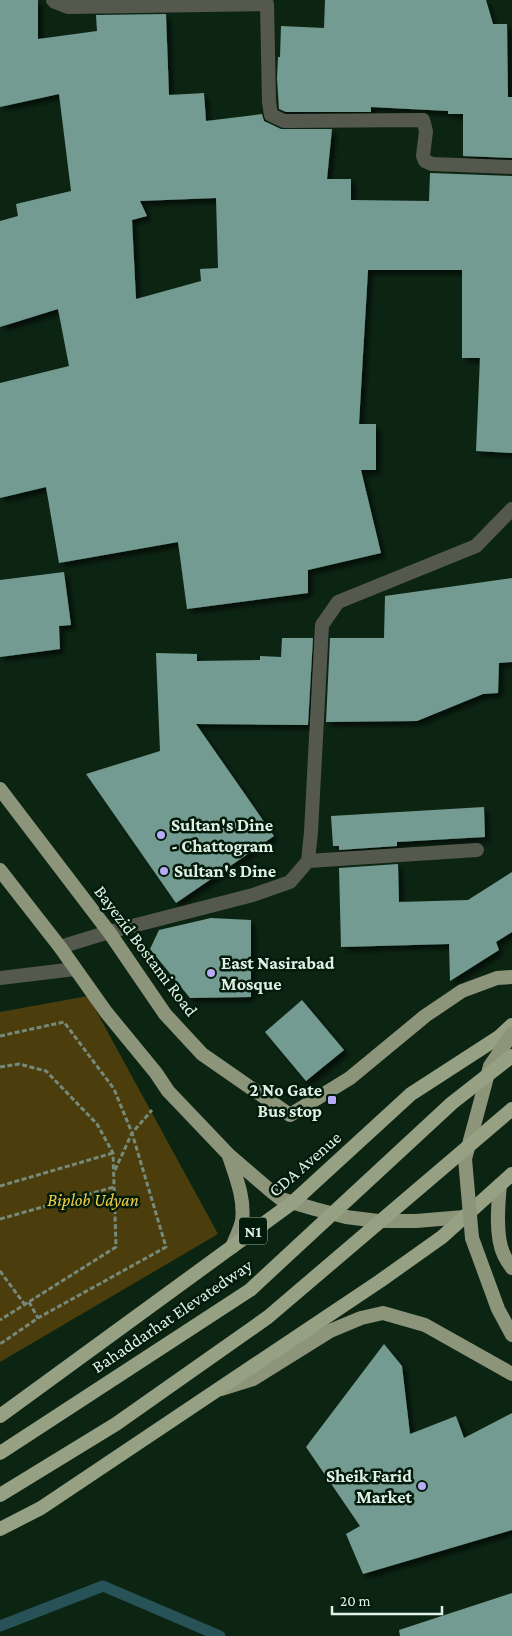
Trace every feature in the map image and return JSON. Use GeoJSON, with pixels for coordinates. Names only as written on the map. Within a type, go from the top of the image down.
{"type":"FeatureCollection","features":[{"type":"Feature","properties":{"kind":"highway","name":"CDA Avenue"},"geometry":{"type":"LineString","coordinates":[[0,1416],[292,1202],[412,1094],[499,1037],[512,1025]]}},
{"type":"Feature","properties":{"kind":"highway","name":"Bahaddarhat Elevatedway"},"geometry":{"type":"LineString","coordinates":[[0,1453],[250,1290],[452,1103],[512,1056]]}},
{"type":"Feature","properties":{"kind":"highway"},"geometry":{"type":"LineString","coordinates":[[0,1495],[116,1424],[268,1317],[512,1109]]}},
{"type":"Feature","properties":{"kind":"highway"},"geometry":{"type":"LineString","coordinates":[[0,1529],[41,1508],[380,1281],[442,1237],[512,1174]]}},
{"type":"Feature","properties":{"kind":"main road","name":"Bayezid Bostami Road"},"geometry":{"type":"LineString","coordinates":[[0,788],[109,932],[165,1014],[202,1054],[290,1114],[350,1078],[426,1016],[462,991],[497,978],[512,977]]}},
{"type":"Feature","properties":{"kind":"main road"},"geometry":{"type":"LineString","coordinates":[[0,870],[60,947],[106,1012],[156,1073],[168,1092],[229,1155],[272,1192],[292,1202],[346,1216],[378,1221],[416,1221],[464,1217]]}},
{"type":"Feature","properties":{"kind":"main road"},"geometry":{"type":"LineString","coordinates":[[512,1034],[490,1066],[465,1159],[472,1238],[498,1308],[512,1335]]}},
{"type":"Feature","properties":{"kind":"main road"},"geometry":{"type":"LineString","coordinates":[[229,1155],[240,1191],[242,1207],[242,1223],[232,1247]]}},
{"type":"Feature","properties":{"kind":"main road"},"geometry":{"type":"LineString","coordinates":[[500,1185],[497,1208],[499,1232],[503,1254],[512,1268]]}},
{"type":"Feature","properties":{"kind":"main road"},"geometry":{"type":"LineString","coordinates":[[218,1390],[253,1379],[330,1331],[361,1318],[383,1313],[425,1325],[512,1374]]}},
{"type":"Feature","properties":{"kind":"street"},"geometry":{"type":"LineString","coordinates":[[53,0],[68,7],[267,4],[269,102],[271,115],[284,121],[423,120],[426,132],[423,156],[425,161],[432,164],[512,167]]}},
{"type":"Feature","properties":{"kind":"street"},"geometry":{"type":"LineString","coordinates":[[60,947],[109,932],[253,895],[290,882],[308,861],[312,822],[322,625],[338,602],[476,546],[512,509]]}},
{"type":"Feature","properties":{"kind":"street"},"geometry":{"type":"LineString","coordinates":[[308,861],[477,850]]}},
{"type":"Feature","properties":{"kind":"street"},"geometry":{"type":"LineString","coordinates":[[0,978],[75,969]]}},
{"type":"Feature","properties":{"kind":"path"},"geometry":{"type":"LineString","coordinates":[[0,1036],[64,1022],[114,1089],[132,1133],[166,1247],[38,1318],[0,1344]]}},
{"type":"Feature","properties":{"kind":"path"},"geometry":{"type":"LineString","coordinates":[[0,1068],[19,1064],[46,1071],[97,1124],[113,1153],[116,1247],[0,1320]]}},
{"type":"Feature","properties":{"kind":"path"},"geometry":{"type":"LineString","coordinates":[[114,1172],[132,1133]]}},
{"type":"Feature","properties":{"kind":"path"},"geometry":{"type":"LineString","coordinates":[[0,1186],[113,1153]]}},
{"type":"Feature","properties":{"kind":"path"},"geometry":{"type":"LineString","coordinates":[[0,1219],[114,1187]]}},
{"type":"Feature","properties":{"kind":"path"},"geometry":{"type":"LineString","coordinates":[[0,1271],[24,1305]]}},
{"type":"Feature","properties":{"kind":"path"},"geometry":{"type":"LineString","coordinates":[[29,1302],[38,1318]]}},
{"type":"Feature","properties":{"kind":"green space","name":"Biplob Udyan"},"geometry":{"type":"Polygon","coordinates":[[[88,996],[218,1234],[0,1362],[0,1012],[88,996]]]}},
{"type":"Feature","properties":{"kind":"building"},"geometry":{"type":"Polygon","coordinates":[[[0,0],[38,0],[38,39],[97,31],[96,15],[166,14],[169,95],[204,93],[206,121],[262,114],[264,121],[281,129],[332,129],[327,179],[351,179],[351,200],[429,201],[430,173],[512,176],[512,453],[476,451],[480,358],[462,358],[462,270],[368,270],[359,424],[376,424],[376,470],[361,470],[381,553],[308,570],[308,593],[187,609],[178,542],[59,563],[46,487],[0,498],[0,383],[69,366],[58,309],[0,327],[0,221],[18,216],[16,204],[71,191],[59,94],[0,107],[0,0]],[[216,198],[140,201],[147,216],[132,220],[136,299],[201,281],[200,269],[218,268],[216,198]]]}},
{"type":"Feature","properties":{"kind":"building"},"geometry":{"type":"Polygon","coordinates":[[[325,0],[486,0],[493,24],[507,24],[508,97],[512,97],[512,158],[463,156],[463,114],[448,114],[448,111],[371,107],[371,112],[286,112],[279,109],[277,78],[281,26],[324,28],[325,0]]]}},
{"type":"Feature","properties":{"kind":"building"},"geometry":{"type":"Polygon","coordinates":[[[64,572],[71,625],[59,626],[60,649],[0,657],[0,580],[64,572]]]}},
{"type":"Feature","properties":{"kind":"building"},"geometry":{"type":"Polygon","coordinates":[[[512,578],[512,662],[499,663],[498,693],[483,694],[417,721],[326,722],[330,638],[384,638],[385,596],[512,578]]]}},
{"type":"Feature","properties":{"kind":"building"},"geometry":{"type":"Polygon","coordinates":[[[282,638],[313,638],[308,725],[196,724],[274,836],[176,903],[86,774],[160,751],[156,653],[197,654],[197,661],[260,660],[260,656],[281,657],[282,638]]]}},
{"type":"Feature","properties":{"kind":"building"},"geometry":{"type":"Polygon","coordinates":[[[484,807],[485,837],[397,842],[397,846],[339,850],[339,846],[333,846],[331,816],[484,807]]]}},
{"type":"Feature","properties":{"kind":"building"},"geometry":{"type":"Polygon","coordinates":[[[398,864],[399,902],[468,900],[512,872],[512,932],[496,942],[499,950],[450,981],[449,944],[341,947],[339,868],[398,864]]]}},
{"type":"Feature","properties":{"kind":"building","name":"East Nasirabad Mosque"},"geometry":{"type":"Polygon","coordinates":[[[211,918],[251,920],[251,997],[190,998],[150,949],[159,930],[211,918]]]}},
{"type":"Feature","properties":{"kind":"building"},"geometry":{"type":"Polygon","coordinates":[[[302,1000],[344,1050],[306,1081],[265,1032],[302,1000]]]}},
{"type":"Feature","properties":{"kind":"building","name":"Sheik Farid Market"},"geometry":{"type":"Polygon","coordinates":[[[384,1344],[402,1366],[410,1434],[456,1416],[464,1438],[512,1413],[512,1530],[363,1574],[346,1534],[360,1526],[306,1447],[384,1344]]]}},
{"type":"Feature","properties":{"kind":"building"},"geometry":{"type":"Polygon","coordinates":[[[512,1593],[512,1636],[400,1636],[399,1630],[512,1593]]]}},
{"type":"Feature","properties":{"kind":"waterway"},"geometry":{"type":"LineString","coordinates":[[0,1626],[103,1586],[220,1636]]}},
{"type":"Feature","properties":{"kind":"place","name":"Sultan's Dine - Chattogram"},"geometry":{"type":"Point","coordinates":[161,835]}},
{"type":"Feature","properties":{"kind":"place","name":"Sultan's Dine"},"geometry":{"type":"Point","coordinates":[164,871]}},
{"type":"Feature","properties":{"kind":"place","name":"East Nasirabad Mosque"},"geometry":{"type":"Point","coordinates":[211,973]}},
{"type":"Feature","properties":{"kind":"place","name":"2 No Gate Bus stop"},"geometry":{"type":"Point","coordinates":[332,1100]}},
{"type":"Feature","properties":{"kind":"place","name":"Sheik Farid Market"},"geometry":{"type":"Point","coordinates":[422,1486]}}]}
